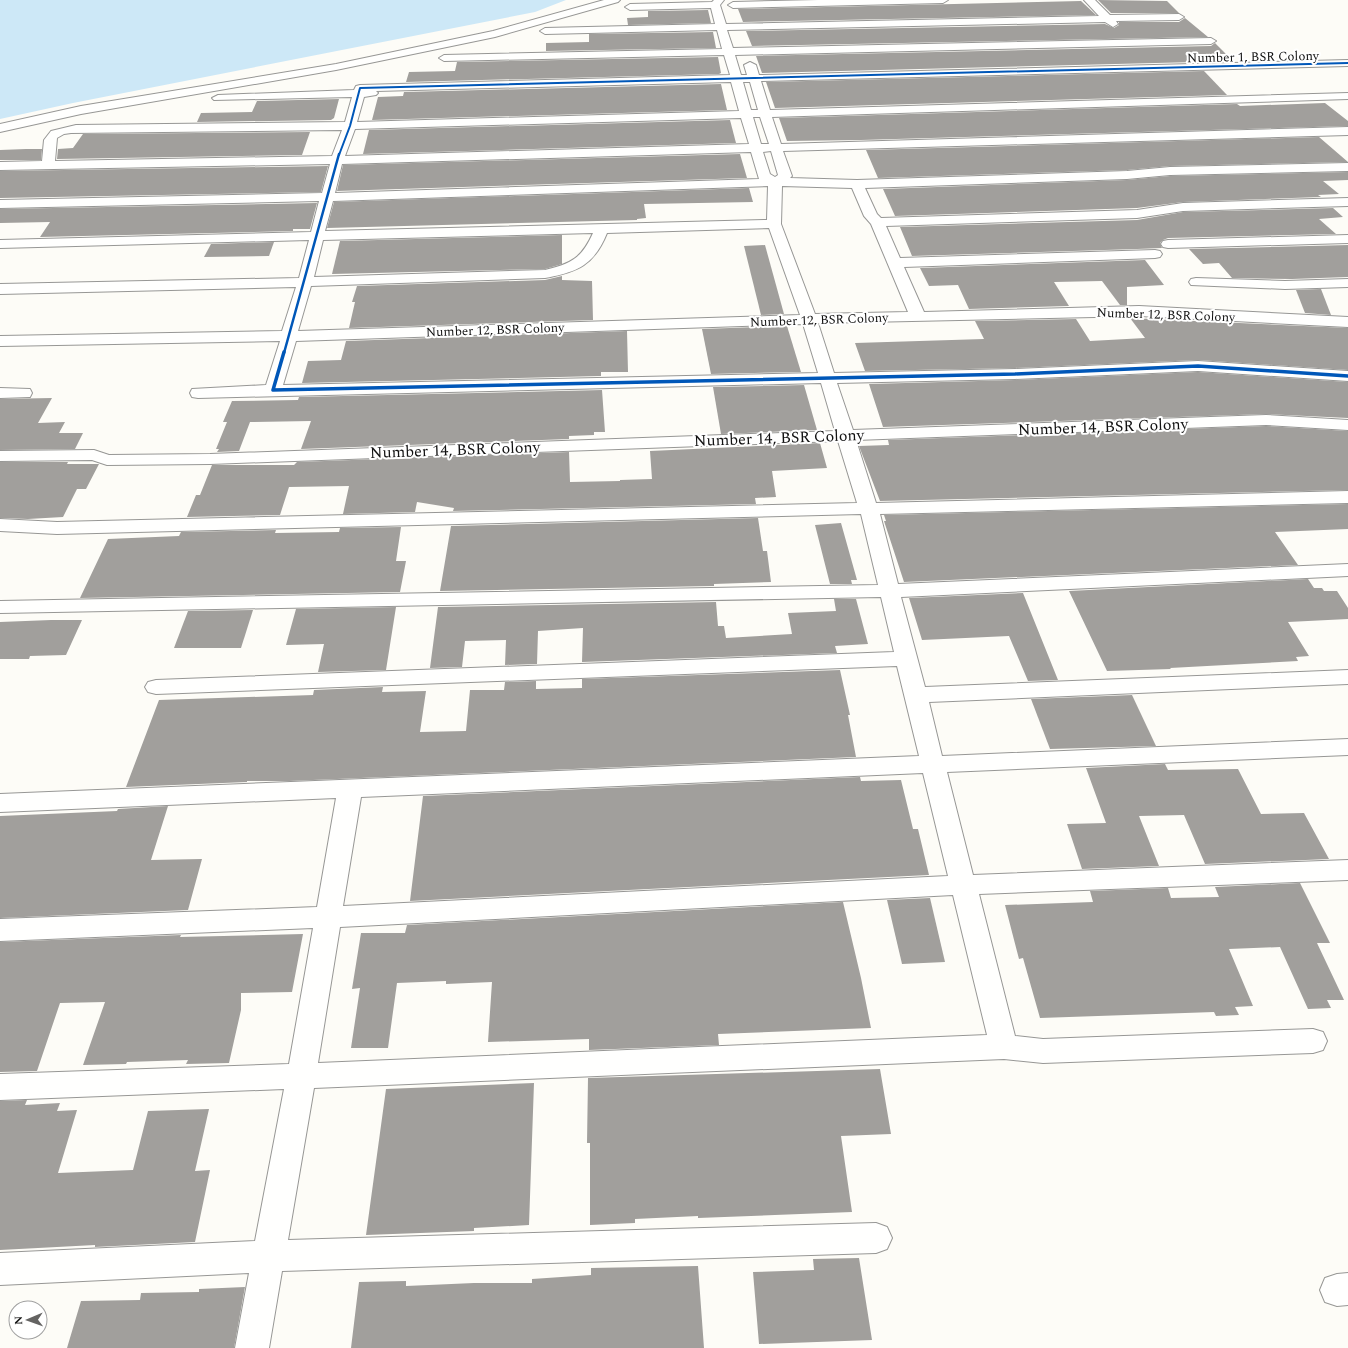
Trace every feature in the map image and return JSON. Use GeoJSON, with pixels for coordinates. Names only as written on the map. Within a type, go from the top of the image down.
{"type":"FeatureCollection","features":[{"type":"Feature","properties":{"kind":"street"},"geometry":{"type":"LineString","coordinates":[[0,128],[81,110],[336,67],[488,36],[615,0]]}},
{"type":"Feature","properties":{"kind":"street"},"geometry":{"type":"LineString","coordinates":[[630,7],[717,2],[733,5],[943,0]]}},
{"type":"Feature","properties":{"kind":"street"},"geometry":{"type":"LineString","coordinates":[[1089,0],[1109,19],[1129,42],[1158,68]]}},
{"type":"Feature","properties":{"kind":"street"},"geometry":{"type":"LineString","coordinates":[[717,2],[721,28],[764,176],[775,182]]}},
{"type":"Feature","properties":{"kind":"street"},"geometry":{"type":"LineString","coordinates":[[733,5],[785,176],[775,182]]}},
{"type":"Feature","properties":{"kind":"street"},"geometry":{"type":"LineString","coordinates":[[545,31],[1179,17]]}},
{"type":"Feature","properties":{"kind":"street"},"geometry":{"type":"LineString","coordinates":[[444,58],[1211,41]]}},
{"type":"Feature","properties":{"kind":"street","name":"Number 1, BSR Colony"},"geometry":{"type":"LineString","coordinates":[[218,98],[756,81],[1143,75],[1158,68],[1347,58]]}},
{"type":"Feature","properties":{"kind":"street"},"geometry":{"type":"LineString","coordinates":[[272,390],[305,282],[337,160],[350,126],[359,93]]}},
{"type":"Feature","properties":{"kind":"street"},"geometry":{"type":"LineString","coordinates":[[48,165],[50,139],[54,134],[70,130],[350,126],[1348,96]]}},
{"type":"Feature","properties":{"kind":"street"},"geometry":{"type":"LineString","coordinates":[[0,166],[337,160],[1348,131]]}},
{"type":"Feature","properties":{"kind":"street"},"geometry":{"type":"LineString","coordinates":[[0,204],[327,197],[775,182],[857,184],[1348,167]]}},
{"type":"Feature","properties":{"kind":"street"},"geometry":{"type":"LineString","coordinates":[[775,182],[774,224],[809,319],[869,510],[1004,1047]]}},
{"type":"Feature","properties":{"kind":"street"},"geometry":{"type":"LineString","coordinates":[[857,184],[871,216],[877,222],[918,316]]}},
{"type":"Feature","properties":{"kind":"street"},"geometry":{"type":"LineString","coordinates":[[877,222],[1137,214],[1183,207],[1348,202]]}},
{"type":"Feature","properties":{"kind":"street"},"geometry":{"type":"LineString","coordinates":[[0,244],[774,224]]}},
{"type":"Feature","properties":{"kind":"street"},"geometry":{"type":"LineString","coordinates":[[0,289],[305,282],[545,274],[566,270],[579,265],[595,246],[602,228]]}},
{"type":"Feature","properties":{"kind":"street"},"geometry":{"type":"LineString","coordinates":[[1168,244],[1348,239]]}},
{"type":"Feature","properties":{"kind":"street"},"geometry":{"type":"LineString","coordinates":[[895,263],[1155,254]]}},
{"type":"Feature","properties":{"kind":"street"},"geometry":{"type":"LineString","coordinates":[[1196,282],[1285,285],[1348,283]]}},
{"type":"Feature","properties":{"kind":"street","name":"Number 12, BSR Colony"},"geometry":{"type":"LineString","coordinates":[[0,342],[289,336],[809,319],[1140,311],[1348,322]]}},
{"type":"Feature","properties":{"kind":"street"},"geometry":{"type":"LineString","coordinates":[[198,393],[272,390],[578,385],[827,377],[1015,374],[1198,366],[1348,376]]}},
{"type":"Feature","properties":{"kind":"street"},"geometry":{"type":"LineString","coordinates":[[0,393],[24,393]]}},
{"type":"Feature","properties":{"kind":"street","name":"Number 14, BSR Colony"},"geometry":{"type":"LineString","coordinates":[[0,456],[94,455],[107,460],[210,459],[1266,420],[1348,425]]}},
{"type":"Feature","properties":{"kind":"street"},"geometry":{"type":"LineString","coordinates":[[0,525],[23,525],[57,528],[869,510],[1348,497]]}},
{"type":"Feature","properties":{"kind":"street"},"geometry":{"type":"LineString","coordinates":[[0,607],[889,591],[1348,570]]}},
{"type":"Feature","properties":{"kind":"street"},"geometry":{"type":"LineString","coordinates":[[156,687],[907,660]]}},
{"type":"Feature","properties":{"kind":"street"},"geometry":{"type":"LineString","coordinates":[[916,695],[1348,678]]}},
{"type":"Feature","properties":{"kind":"street"},"geometry":{"type":"LineString","coordinates":[[0,803],[1348,747]]}},
{"type":"Feature","properties":{"kind":"street"},"geometry":{"type":"LineString","coordinates":[[252,1348],[329,918],[350,788]]}},
{"type":"Feature","properties":{"kind":"street"},"geometry":{"type":"LineString","coordinates":[[0,930],[329,918],[963,885],[1348,870]]}},
{"type":"Feature","properties":{"kind":"street"},"geometry":{"type":"LineString","coordinates":[[0,1087],[1004,1047],[1043,1051],[1313,1041]]}},
{"type":"Feature","properties":{"kind":"street"},"geometry":{"type":"LineString","coordinates":[[0,1269],[268,1256],[876,1238]]}},
{"type":"Feature","properties":{"kind":"water"},"geometry":{"type":"Polygon","coordinates":[[[0,0],[566,0],[535,12],[73,103],[0,119],[0,0]]]}},
{"type":"Feature","properties":{"kind":"building"},"geometry":{"type":"Polygon","coordinates":[[[1098,0],[1167,1],[1179,13],[1111,13],[1098,0]]]}},
{"type":"Feature","properties":{"kind":"building"},"geometry":{"type":"Polygon","coordinates":[[[1081,1],[1096,15],[743,22],[738,9],[1081,1]]]}},
{"type":"Feature","properties":{"kind":"building"},"geometry":{"type":"Polygon","coordinates":[[[708,10],[711,23],[628,25],[627,18],[648,17],[648,11],[708,10]]]}},
{"type":"Feature","properties":{"kind":"building"},"geometry":{"type":"Polygon","coordinates":[[[1185,18],[1208,37],[752,46],[746,31],[1105,24],[1114,28],[1119,25],[1119,22],[1179,22],[1185,18]]]}},
{"type":"Feature","properties":{"kind":"building"},"geometry":{"type":"Polygon","coordinates":[[[713,32],[716,48],[546,51],[546,43],[589,42],[589,34],[713,32]]]}},
{"type":"Feature","properties":{"kind":"building"},"geometry":{"type":"Polygon","coordinates":[[[1215,43],[1226,54],[1188,54],[1196,62],[762,73],[756,56],[1211,46],[1215,43]]]}},
{"type":"Feature","properties":{"kind":"building"},"geometry":{"type":"Polygon","coordinates":[[[718,57],[721,73],[719,74],[406,82],[409,72],[455,71],[457,62],[718,57]]]}},
{"type":"Feature","properties":{"kind":"building"},"geometry":{"type":"Polygon","coordinates":[[[1204,71],[1227,95],[775,108],[766,82],[1204,71]]]}},
{"type":"Feature","properties":{"kind":"building"},"geometry":{"type":"Polygon","coordinates":[[[721,84],[727,110],[372,120],[378,97],[403,96],[404,92],[721,84]]]}},
{"type":"Feature","properties":{"kind":"building"},"geometry":{"type":"Polygon","coordinates":[[[339,99],[334,118],[331,120],[197,122],[201,113],[252,112],[257,101],[339,99]]]}},
{"type":"Feature","properties":{"kind":"building"},"geometry":{"type":"Polygon","coordinates":[[[1325,103],[1348,121],[1348,126],[787,141],[779,118],[1237,104],[1240,106],[1325,103]]]}},
{"type":"Feature","properties":{"kind":"building"},"geometry":{"type":"Polygon","coordinates":[[[730,120],[736,143],[363,154],[369,130],[730,120]]]}},
{"type":"Feature","properties":{"kind":"building"},"geometry":{"type":"Polygon","coordinates":[[[310,132],[302,155],[57,159],[58,149],[73,148],[83,134],[310,132]]]}},
{"type":"Feature","properties":{"kind":"building"},"geometry":{"type":"Polygon","coordinates":[[[1319,137],[1348,162],[1170,166],[1127,170],[878,178],[866,150],[1319,137]]]}},
{"type":"Feature","properties":{"kind":"building"},"geometry":{"type":"Polygon","coordinates":[[[42,149],[41,160],[0,160],[0,150],[42,149]]]}},
{"type":"Feature","properties":{"kind":"building"},"geometry":{"type":"Polygon","coordinates":[[[740,154],[747,178],[337,191],[343,165],[740,154]]]}},
{"type":"Feature","properties":{"kind":"building"},"geometry":{"type":"Polygon","coordinates":[[[328,166],[321,192],[0,198],[0,171],[328,166]]]}},
{"type":"Feature","properties":{"kind":"building"},"geometry":{"type":"Polygon","coordinates":[[[1348,172],[1348,180],[1323,181],[1339,194],[1318,195],[1321,197],[1183,202],[1137,208],[895,216],[883,189],[1127,180],[1170,176],[1348,172]]]}},
{"type":"Feature","properties":{"kind":"building"},"geometry":{"type":"Polygon","coordinates":[[[749,188],[753,202],[644,204],[646,218],[637,220],[327,228],[334,202],[749,188]]]}},
{"type":"Feature","properties":{"kind":"building"},"geometry":{"type":"Polygon","coordinates":[[[317,203],[310,229],[293,229],[293,231],[40,237],[50,222],[0,223],[0,209],[317,203]]]}},
{"type":"Feature","properties":{"kind":"building"},"geometry":{"type":"Polygon","coordinates":[[[1333,208],[1343,217],[1319,219],[1336,234],[1168,238],[1160,243],[1162,248],[912,256],[900,227],[1137,220],[1183,212],[1333,208]]]}},
{"type":"Feature","properties":{"kind":"building"},"geometry":{"type":"Polygon","coordinates":[[[562,235],[562,264],[545,269],[332,274],[340,241],[562,235]]]}},
{"type":"Feature","properties":{"kind":"building"},"geometry":{"type":"Polygon","coordinates":[[[274,242],[269,256],[204,257],[211,244],[274,242]]]}},
{"type":"Feature","properties":{"kind":"building"},"geometry":{"type":"Polygon","coordinates":[[[765,245],[784,314],[761,315],[744,246],[765,245]]]}},
{"type":"Feature","properties":{"kind":"building"},"geometry":{"type":"Polygon","coordinates":[[[1348,245],[1348,277],[1292,279],[1232,278],[1219,263],[1203,264],[1189,249],[1348,245]]]}},
{"type":"Feature","properties":{"kind":"building"},"geometry":{"type":"Polygon","coordinates":[[[1145,260],[1164,285],[1127,287],[1127,305],[1120,305],[1102,281],[1054,282],[1069,306],[969,309],[958,285],[929,286],[920,268],[1145,260]]]}},
{"type":"Feature","properties":{"kind":"building"},"geometry":{"type":"Polygon","coordinates":[[[562,276],[562,280],[592,281],[593,320],[349,328],[355,302],[352,302],[357,286],[545,280],[562,276]]]}},
{"type":"Feature","properties":{"kind":"building"},"geometry":{"type":"Polygon","coordinates":[[[1321,289],[1331,315],[1305,313],[1296,290],[1321,289]]]}},
{"type":"Feature","properties":{"kind":"building"},"geometry":{"type":"Polygon","coordinates":[[[1130,318],[1348,328],[1348,370],[1198,360],[1015,368],[865,371],[855,343],[984,339],[975,321],[1076,319],[1090,341],[1145,338],[1130,318]]]}},
{"type":"Feature","properties":{"kind":"building"},"geometry":{"type":"Polygon","coordinates":[[[787,326],[801,372],[711,374],[702,329],[787,326]]]}},
{"type":"Feature","properties":{"kind":"building"},"geometry":{"type":"Polygon","coordinates":[[[627,331],[628,372],[601,372],[601,376],[302,383],[308,361],[341,360],[346,341],[627,331]]]}},
{"type":"Feature","properties":{"kind":"building"},"geometry":{"type":"Polygon","coordinates":[[[1198,372],[1348,382],[1348,418],[1266,414],[883,427],[869,384],[1015,380],[1198,372]]]}},
{"type":"Feature","properties":{"kind":"building"},"geometry":{"type":"Polygon","coordinates":[[[804,385],[817,430],[721,434],[713,387],[804,385]]]}},
{"type":"Feature","properties":{"kind":"building"},"geometry":{"type":"Polygon","coordinates":[[[602,390],[605,432],[594,432],[594,435],[569,436],[569,439],[301,449],[311,421],[250,422],[239,451],[217,452],[219,449],[216,449],[227,422],[223,422],[232,401],[298,400],[299,397],[602,390]]]}},
{"type":"Feature","properties":{"kind":"building"},"geometry":{"type":"Polygon","coordinates":[[[52,398],[38,423],[65,422],[59,433],[83,433],[75,449],[0,450],[0,399],[52,398]]]}},
{"type":"Feature","properties":{"kind":"building"},"geometry":{"type":"Polygon","coordinates":[[[1266,426],[1348,431],[1348,490],[880,501],[859,446],[889,445],[888,440],[1266,426]]]}},
{"type":"Feature","properties":{"kind":"building"},"geometry":{"type":"Polygon","coordinates":[[[820,443],[827,468],[772,471],[776,497],[755,498],[756,504],[453,511],[454,508],[417,502],[415,512],[343,514],[349,486],[289,487],[280,515],[187,517],[196,495],[200,495],[212,465],[294,465],[297,462],[569,452],[570,482],[620,481],[652,479],[650,451],[820,443]]]}},
{"type":"Feature","properties":{"kind":"building"},"geometry":{"type":"Polygon","coordinates":[[[0,462],[68,462],[67,464],[99,464],[86,489],[77,489],[63,517],[28,519],[0,518],[0,462]]]}},
{"type":"Feature","properties":{"kind":"building"},"geometry":{"type":"Polygon","coordinates":[[[1348,504],[1348,529],[1275,532],[1298,565],[904,582],[884,521],[886,521],[884,515],[1348,504]]]}},
{"type":"Feature","properties":{"kind":"building"},"geometry":{"type":"Polygon","coordinates":[[[758,518],[763,551],[767,551],[771,582],[714,584],[714,586],[440,591],[451,526],[758,518]]]}},
{"type":"Feature","properties":{"kind":"building"},"geometry":{"type":"Polygon","coordinates":[[[841,523],[857,580],[851,580],[852,584],[830,584],[815,525],[841,523]]]}},
{"type":"Feature","properties":{"kind":"building"},"geometry":{"type":"Polygon","coordinates":[[[401,527],[396,561],[406,561],[400,592],[80,598],[108,539],[179,536],[181,532],[276,530],[275,533],[339,532],[340,528],[401,527]]]}},
{"type":"Feature","properties":{"kind":"building"},"geometry":{"type":"Polygon","coordinates":[[[1308,579],[1314,588],[1322,588],[1324,591],[1337,591],[1348,608],[1348,619],[1288,622],[1309,656],[1296,657],[1298,661],[1170,668],[1171,669],[1107,671],[1069,591],[1308,579]]]}},
{"type":"Feature","properties":{"kind":"building"},"geometry":{"type":"Polygon","coordinates":[[[1023,593],[1058,680],[1028,681],[1009,636],[922,640],[909,598],[1023,593]]]}},
{"type":"Feature","properties":{"kind":"building"},"geometry":{"type":"Polygon","coordinates":[[[834,599],[856,599],[868,644],[835,646],[837,653],[582,662],[583,628],[538,631],[537,664],[505,665],[506,640],[465,641],[462,667],[430,668],[438,607],[716,602],[718,626],[724,626],[726,638],[792,634],[788,613],[836,611],[834,599]]]}},
{"type":"Feature","properties":{"kind":"building"},"geometry":{"type":"Polygon","coordinates":[[[396,607],[386,670],[318,672],[324,644],[286,645],[296,609],[396,607]]]}},
{"type":"Feature","properties":{"kind":"building"},"geometry":{"type":"Polygon","coordinates":[[[253,610],[241,648],[174,648],[188,611],[253,610]]]}},
{"type":"Feature","properties":{"kind":"building"},"geometry":{"type":"Polygon","coordinates":[[[82,620],[66,655],[30,656],[29,659],[0,659],[0,622],[82,620]]]}},
{"type":"Feature","properties":{"kind":"building"},"geometry":{"type":"Polygon","coordinates":[[[840,670],[850,715],[848,715],[856,757],[126,787],[159,700],[313,695],[314,690],[383,687],[382,692],[426,691],[420,732],[466,731],[470,690],[504,690],[505,682],[536,681],[536,689],[582,688],[582,679],[840,670]]]}},
{"type":"Feature","properties":{"kind":"building"},"geometry":{"type":"Polygon","coordinates":[[[1132,695],[1156,746],[1050,749],[1031,699],[1132,695]]]}},
{"type":"Feature","properties":{"kind":"building"},"geometry":{"type":"Polygon","coordinates":[[[1165,764],[1168,770],[1238,769],[1261,814],[1304,813],[1329,859],[1205,864],[1184,815],[1139,816],[1159,866],[1082,869],[1067,824],[1106,823],[1086,768],[1165,764]]]}},
{"type":"Feature","properties":{"kind":"building"},"geometry":{"type":"Polygon","coordinates":[[[860,777],[861,781],[901,780],[913,829],[918,829],[929,875],[410,901],[423,796],[860,777]]]}},
{"type":"Feature","properties":{"kind":"building"},"geometry":{"type":"Polygon","coordinates":[[[168,806],[151,860],[202,859],[188,910],[0,918],[0,816],[117,811],[118,809],[168,806]]]}},
{"type":"Feature","properties":{"kind":"building"},"geometry":{"type":"Polygon","coordinates":[[[1300,883],[1330,943],[1317,943],[1344,1000],[1327,1000],[1331,1008],[1308,1009],[1280,947],[1229,949],[1253,1006],[1235,1007],[1239,1015],[1216,1016],[1214,1012],[1040,1018],[1023,958],[1019,959],[1005,905],[1093,902],[1090,891],[1168,888],[1171,898],[1219,897],[1215,887],[1300,883]]]}},
{"type":"Feature","properties":{"kind":"building"},"geometry":{"type":"Polygon","coordinates":[[[930,898],[945,962],[902,964],[887,900],[930,898]]]}},
{"type":"Feature","properties":{"kind":"building"},"geometry":{"type":"Polygon","coordinates":[[[843,902],[871,1028],[718,1034],[719,1045],[589,1050],[589,1039],[488,1042],[492,982],[446,984],[446,981],[397,983],[388,1048],[351,1048],[360,988],[352,989],[361,933],[405,933],[407,925],[843,902]]]}},
{"type":"Feature","properties":{"kind":"building"},"geometry":{"type":"Polygon","coordinates":[[[303,934],[292,992],[241,993],[241,1010],[229,1063],[186,1064],[188,1060],[83,1065],[105,1002],[60,1003],[37,1071],[0,1072],[0,942],[181,935],[180,937],[303,934]]]}},
{"type":"Feature","properties":{"kind":"building"},"geometry":{"type":"Polygon","coordinates":[[[880,1069],[891,1134],[841,1136],[852,1212],[635,1219],[635,1223],[590,1225],[590,1143],[587,1143],[588,1078],[880,1069]]]}},
{"type":"Feature","properties":{"kind":"building"},"geometry":{"type":"Polygon","coordinates":[[[534,1083],[529,1225],[474,1228],[474,1231],[366,1235],[386,1089],[534,1083]]]}},
{"type":"Feature","properties":{"kind":"building"},"geometry":{"type":"Polygon","coordinates":[[[27,1100],[25,1105],[60,1103],[57,1111],[77,1110],[58,1173],[133,1170],[148,1111],[209,1109],[195,1171],[210,1170],[195,1242],[0,1250],[0,1101],[27,1100]]]}},
{"type":"Feature","properties":{"kind":"building"},"geometry":{"type":"Polygon","coordinates":[[[859,1258],[872,1340],[759,1344],[753,1272],[814,1270],[813,1259],[859,1258]]]}},
{"type":"Feature","properties":{"kind":"building"},"geometry":{"type":"Polygon","coordinates":[[[698,1266],[704,1348],[351,1348],[359,1282],[406,1281],[406,1286],[474,1283],[532,1283],[532,1279],[591,1275],[591,1268],[698,1266]]]}},
{"type":"Feature","properties":{"kind":"building"},"geometry":{"type":"Polygon","coordinates":[[[245,1287],[234,1348],[67,1348],[81,1301],[140,1300],[141,1293],[199,1292],[199,1289],[245,1287]]]}},
{"type":"Feature","properties":{"kind":"cycle path"},"geometry":{"type":"LineString","coordinates":[[1348,63],[360,88],[350,126],[337,160],[305,282],[273,390],[1015,374],[1198,366],[1348,376]]}}]}
